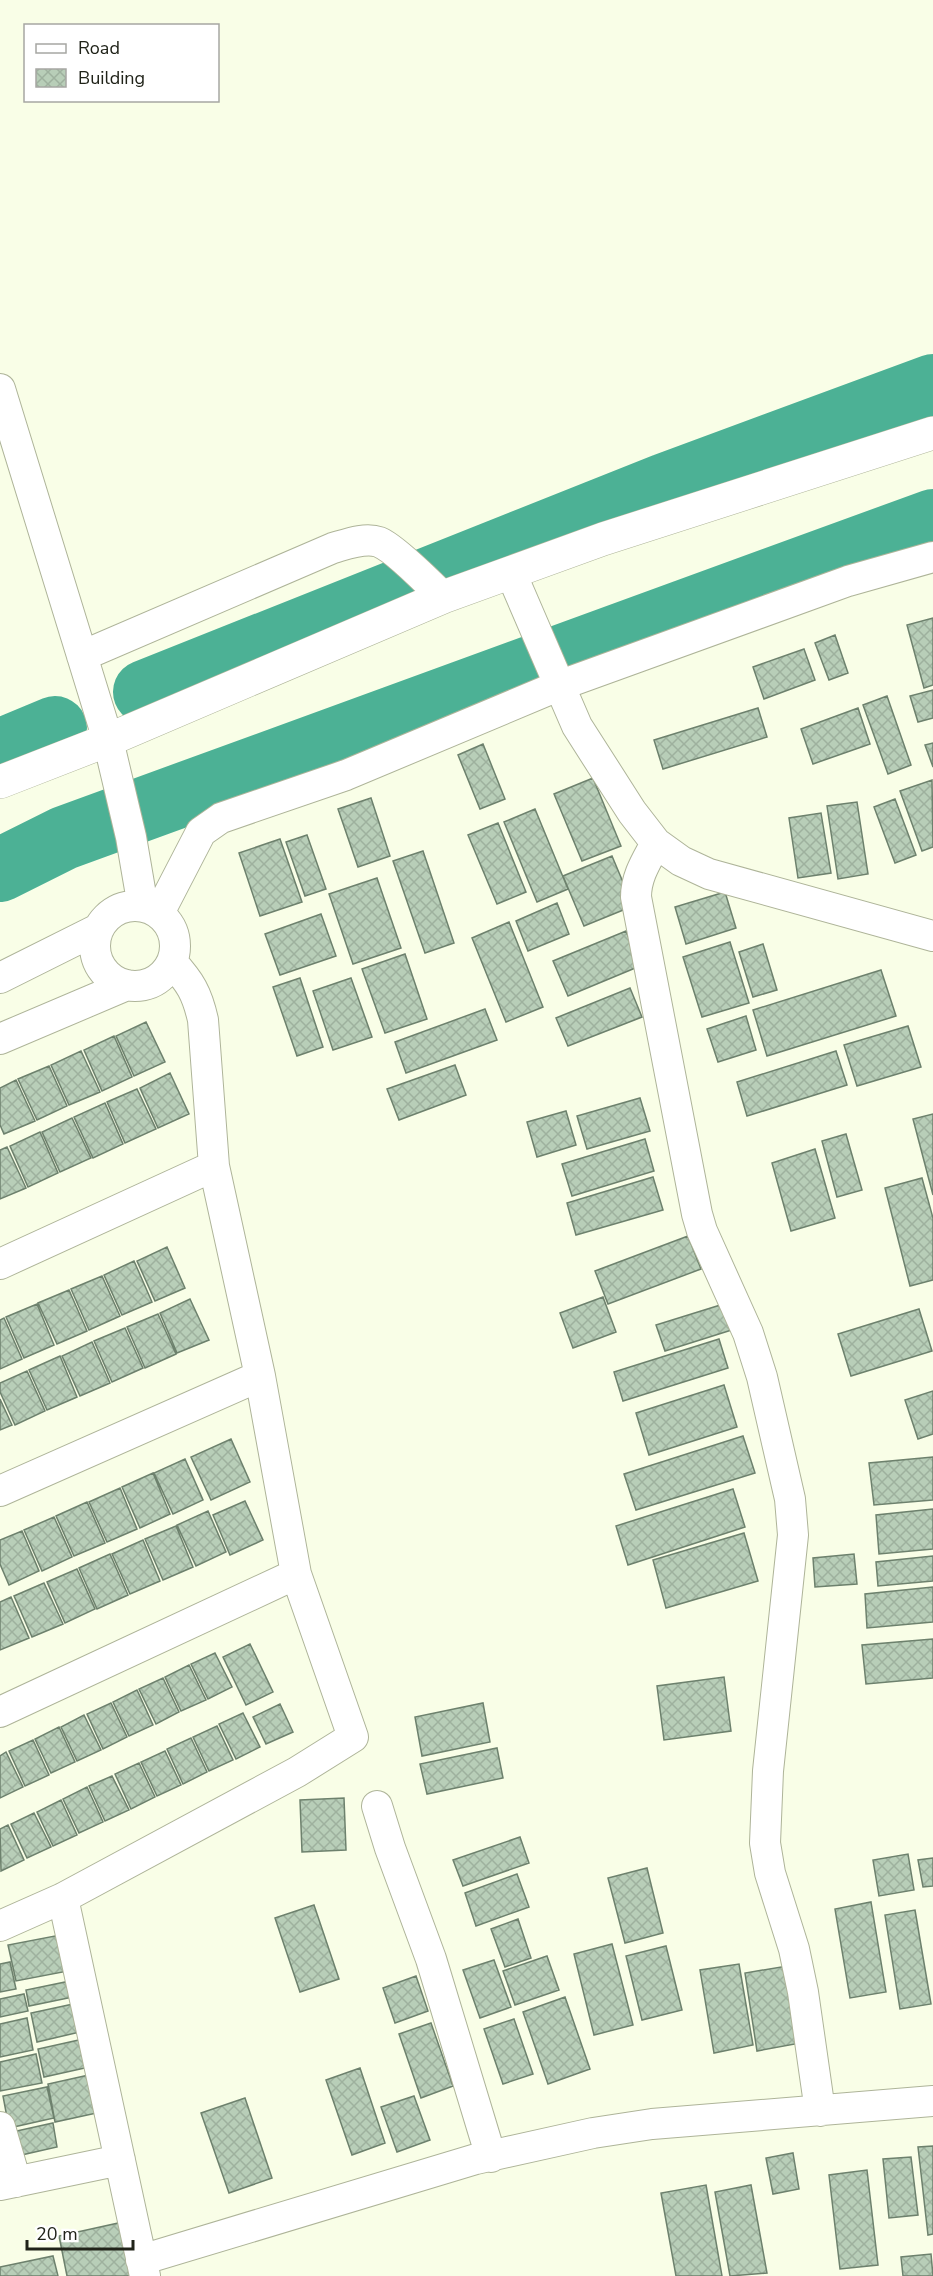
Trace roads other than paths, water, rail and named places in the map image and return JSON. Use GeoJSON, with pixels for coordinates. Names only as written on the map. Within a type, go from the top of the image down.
{"type":"FeatureCollection","features":[{"type":"Feature","properties":{"kind":"street"},"geometry":{"type":"LineString","coordinates":[[0,389],[112,755],[151,910]]}},
{"type":"Feature","properties":{"kind":"street"},"geometry":{"type":"LineString","coordinates":[[0,782],[112,755],[430,585],[511,573],[603,539],[933,433]]}},
{"type":"Feature","properties":{"kind":"street"},"geometry":{"type":"LineString","coordinates":[[82,656],[333,548],[365,540],[380,543],[430,585]]}},
{"type":"Feature","properties":{"kind":"street"},"geometry":{"type":"LineString","coordinates":[[151,910],[201,832],[221,818],[346,775],[555,676],[848,581],[933,557]]}},
{"type":"Feature","properties":{"kind":"street"},"geometry":{"type":"LineString","coordinates":[[511,573],[577,726],[632,812],[656,843],[681,861],[710,874],[933,936]]}},
{"type":"Feature","properties":{"kind":"street"},"geometry":{"type":"LineString","coordinates":[[656,843],[639,874],[636,897],[697,1214],[702,1231],[748,1333],[762,1377],[790,1499],[793,1535],[768,1771],[765,1843],[770,1873],[794,1949],[803,1992],[820,2111]]}},
{"type":"Feature","properties":{"kind":"street"},"geometry":{"type":"LineString","coordinates":[[129,906],[151,910],[169,923],[174,935],[175,949],[171,962],[164,973],[140,986],[116,981],[106,974],[95,953],[98,929],[116,910],[129,906]]}},
{"type":"Feature","properties":{"kind":"street"},"geometry":{"type":"LineString","coordinates":[[0,978],[98,929]]}},
{"type":"Feature","properties":{"kind":"street"},"geometry":{"type":"LineString","coordinates":[[0,1926],[63,1898],[297,1772],[353,1737],[296,1575],[260,1376],[214,1166],[203,1020],[198,998],[189,980],[171,962]]}},
{"type":"Feature","properties":{"kind":"street"},"geometry":{"type":"LineString","coordinates":[[0,1039],[127,985]]}},
{"type":"Feature","properties":{"kind":"street"},"geometry":{"type":"LineString","coordinates":[[0,1264],[214,1166]]}},
{"type":"Feature","properties":{"kind":"street"},"geometry":{"type":"LineString","coordinates":[[0,1491],[260,1376]]}},
{"type":"Feature","properties":{"kind":"street"},"geometry":{"type":"LineString","coordinates":[[0,1712],[296,1575]]}},
{"type":"Feature","properties":{"kind":"street"},"geometry":{"type":"LineString","coordinates":[[377,1806],[431,1959],[491,2157]]}},
{"type":"Feature","properties":{"kind":"street"},"geometry":{"type":"LineString","coordinates":[[63,1898],[143,2268],[419,2176],[593,2133],[652,2124],[933,2101]]}},
{"type":"Feature","properties":{"kind":"street"},"geometry":{"type":"LineString","coordinates":[[0,2127],[8,2184],[120,2160]]}},
{"type":"Feature","properties":{"kind":"waterway"},"geometry":{"type":"LineString","coordinates":[[145,692],[665,485],[933,386]]}},
{"type":"Feature","properties":{"kind":"waterway"},"geometry":{"type":"LineString","coordinates":[[0,870],[64,838],[933,521]]}},
{"type":"Feature","properties":{"kind":"waterway"},"geometry":{"type":"LineString","coordinates":[[0,751],[55,728]]}}]}
